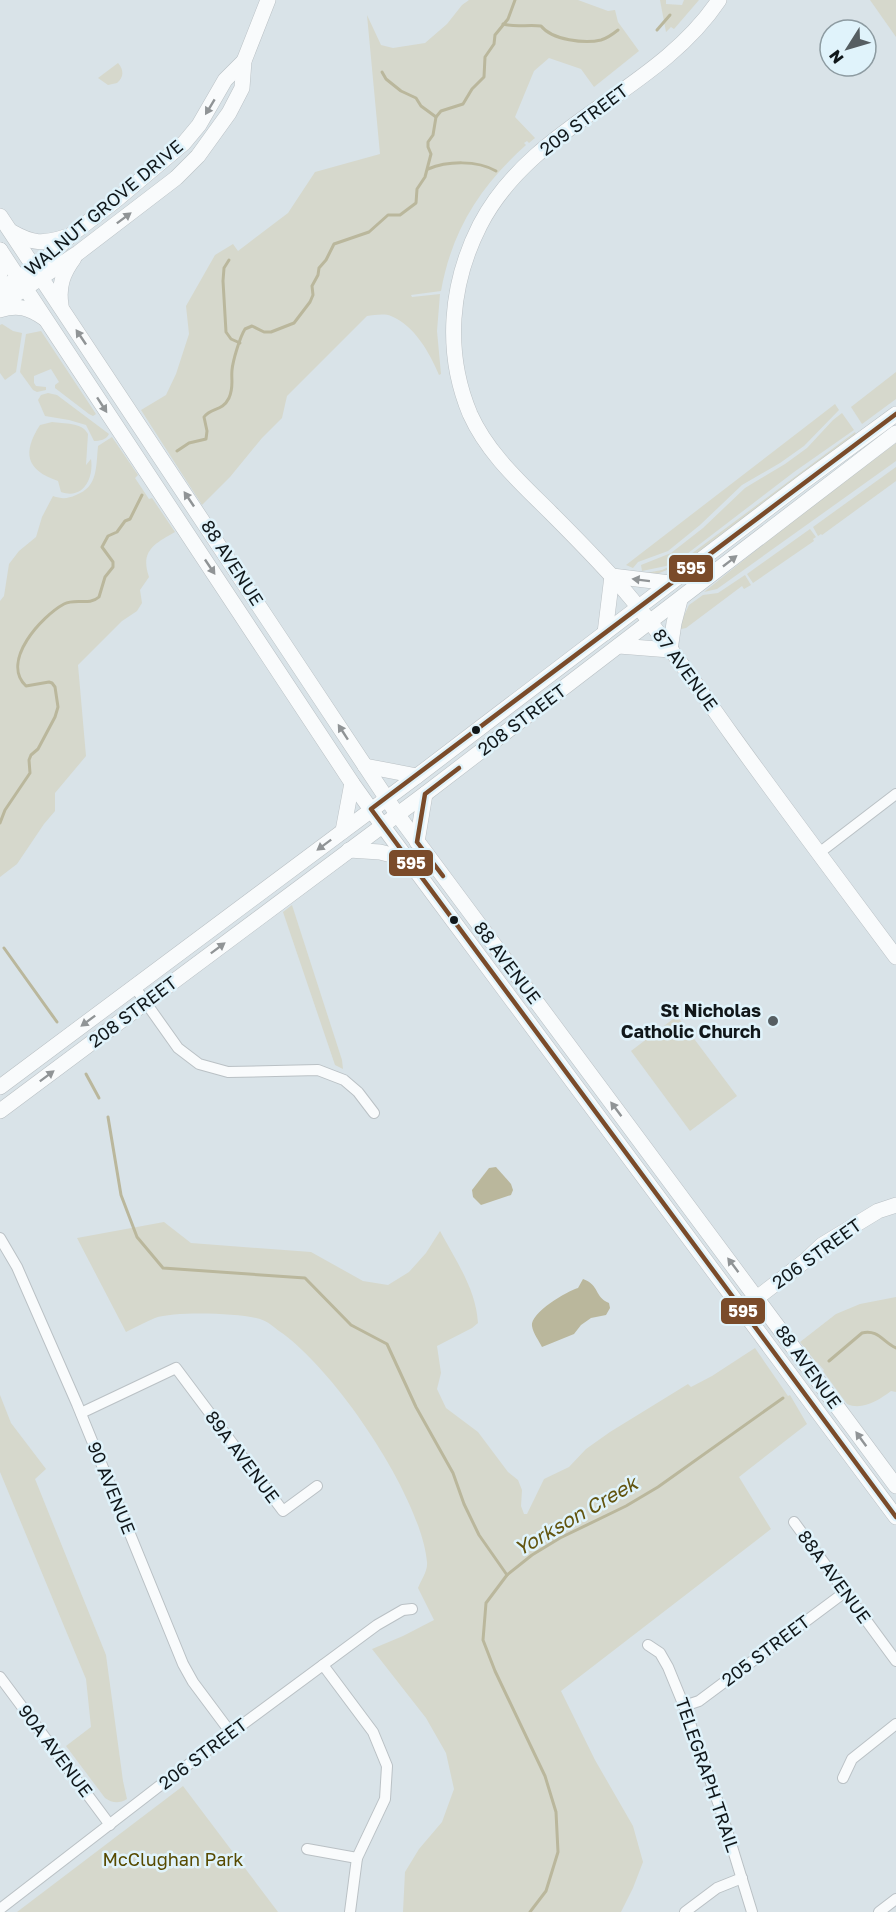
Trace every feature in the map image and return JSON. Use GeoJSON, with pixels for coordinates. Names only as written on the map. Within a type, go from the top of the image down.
{"type":"FeatureCollection","features":[{"type":"Feature","properties":{"kind":"main road","name":"WALNUT GROVE DRIVE"},"geometry":{"type":"LineString","coordinates":[[0,305],[22,283],[38,272],[78,253],[176,178],[198,156],[229,113],[242,88],[244,61],[268,0]]}},
{"type":"Feature","properties":{"kind":"main road","name":"209 STREET"},"geometry":{"type":"LineString","coordinates":[[467,255],[481,223],[515,176],[573,127],[657,66],[699,27],[718,0]]}},
{"type":"Feature","properties":{"kind":"main road","name":"WALNUT GROVE DRIVE"},"geometry":{"type":"LineString","coordinates":[[38,272],[71,235],[123,195],[184,143],[199,125],[225,80],[244,61]]}},
{"type":"Feature","properties":{"kind":"main road","name":"88 AVENUE"},"geometry":{"type":"LineString","coordinates":[[0,216],[397,814],[896,1486]]}},
{"type":"Feature","properties":{"kind":"main road"},"geometry":{"type":"LineString","coordinates":[[11,232],[26,241],[39,243],[48,243],[71,235]]}},
{"type":"Feature","properties":{"kind":"main road"},"geometry":{"type":"LineString","coordinates":[[0,250],[2,264],[0,274]]}},
{"type":"Feature","properties":{"kind":"main road","name":"88 AVENUE"},"geometry":{"type":"LineString","coordinates":[[0,250],[371,810],[637,1170],[894,1511]]}},
{"type":"Feature","properties":{"kind":"main road"},"geometry":{"type":"LineString","coordinates":[[62,309],[59,292],[61,280],[66,268],[78,253]]}},
{"type":"Feature","properties":{"kind":"main road","name":"87 AVENUE"},"geometry":{"type":"LineString","coordinates":[[467,255],[456,295],[454,350],[460,383],[471,415],[492,453],[612,576],[639,608],[895,952]]}},
{"type":"Feature","properties":{"kind":"main road","name":"WALNUT GROVE DRIVE"},"geometry":{"type":"LineString","coordinates":[[0,290],[22,283]]}},
{"type":"Feature","properties":{"kind":"main road"},"geometry":{"type":"LineString","coordinates":[[0,310],[19,306],[30,309],[47,320]]}},
{"type":"Feature","properties":{"kind":"main road","name":"208 STREET"},"geometry":{"type":"LineString","coordinates":[[0,1087],[896,414]]}},
{"type":"Feature","properties":{"kind":"main road","name":"208 STREET"},"geometry":{"type":"LineString","coordinates":[[0,1111],[425,794],[896,433]]}},
{"type":"Feature","properties":{"kind":"main road"},"geometry":{"type":"LineString","coordinates":[[605,633],[612,576],[670,584]]}},
{"type":"Feature","properties":{"kind":"main road"},"geometry":{"type":"LineString","coordinates":[[619,646],[670,650],[680,600]]}},
{"type":"Feature","properties":{"kind":"main road"},"geometry":{"type":"LineString","coordinates":[[365,766],[417,776]]}},
{"type":"Feature","properties":{"kind":"main road"},"geometry":{"type":"LineString","coordinates":[[343,831],[352,783]]}},
{"type":"Feature","properties":{"kind":"main road"},"geometry":{"type":"LineString","coordinates":[[417,842],[425,794]]}},
{"type":"Feature","properties":{"kind":"main road"},"geometry":{"type":"LineString","coordinates":[[349,850],[380,852],[407,859]]}},
{"type":"Feature","properties":{"kind":"main road"},"geometry":{"type":"LineString","coordinates":[[637,1170],[650,1171],[696,1227],[712,1237]]}},
{"type":"Feature","properties":{"kind":"main road","name":"206 STREET"},"geometry":{"type":"LineString","coordinates":[[742,1310],[822,1245],[878,1211],[896,1205]]}},
{"type":"Feature","properties":{"kind":"street"},"geometry":{"type":"LineString","coordinates":[[819,852],[896,794]]}},
{"type":"Feature","properties":{"kind":"street"},"geometry":{"type":"LineString","coordinates":[[134,986],[178,1048],[199,1064],[228,1072],[318,1070],[344,1080],[358,1092],[374,1113]]}},
{"type":"Feature","properties":{"kind":"street","name":"90 AVENUE"},"geometry":{"type":"LineString","coordinates":[[0,1238],[17,1267],[81,1413],[177,1653],[193,1682],[231,1733]]}},
{"type":"Feature","properties":{"kind":"street","name":"89A AVENUE"},"geometry":{"type":"LineString","coordinates":[[81,1413],[176,1368],[283,1511],[317,1486]]}},
{"type":"Feature","properties":{"kind":"street","name":"88A AVENUE"},"geometry":{"type":"LineString","coordinates":[[794,1522],[896,1661]]}},
{"type":"Feature","properties":{"kind":"street","name":"205 STREET"},"geometry":{"type":"LineString","coordinates":[[684,1706],[699,1701],[845,1592]]}},
{"type":"Feature","properties":{"kind":"street","name":"206 STREET"},"geometry":{"type":"LineString","coordinates":[[0,1909],[377,1624],[403,1610],[412,1609]]}},
{"type":"Feature","properties":{"kind":"street","name":"TELEGRAPH TRAIL"},"geometry":{"type":"LineString","coordinates":[[648,1645],[660,1653],[684,1706],[721,1811],[752,1912]]}},
{"type":"Feature","properties":{"kind":"street"},"geometry":{"type":"LineString","coordinates":[[323,1665],[373,1732],[387,1766],[385,1799],[357,1858],[350,1912]]}},
{"type":"Feature","properties":{"kind":"street","name":"90A AVENUE"},"geometry":{"type":"LineString","coordinates":[[0,1677],[110,1825]]}},
{"type":"Feature","properties":{"kind":"street"},"geometry":{"type":"LineString","coordinates":[[843,1778],[852,1759],[896,1724]]}},
{"type":"Feature","properties":{"kind":"street"},"geometry":{"type":"LineString","coordinates":[[307,1849],[357,1858]]}},
{"type":"Feature","properties":{"kind":"street"},"geometry":{"type":"LineString","coordinates":[[685,1912],[717,1888],[742,1878]]}},
{"type":"Feature","properties":{"kind":"street"},"geometry":{"type":"LineString","coordinates":[[879,1912],[896,1899]]}},
{"type":"Feature","properties":{"kind":"green space"},"geometry":{"type":"Polygon","coordinates":[[[469,0],[578,0],[608,11],[615,10],[618,22],[639,51],[594,87],[581,69],[549,58],[534,71],[515,117],[535,138],[529,143],[527,141],[524,143],[526,145],[495,177],[470,210],[452,248],[441,291],[411,295],[412,297],[440,294],[437,331],[441,374],[439,375],[420,341],[407,326],[389,315],[367,316],[287,396],[282,418],[202,505],[141,410],[166,395],[176,374],[189,334],[186,306],[215,255],[233,244],[238,251],[288,213],[315,172],[380,154],[367,15],[381,45],[393,48],[425,43],[469,0]]]}},
{"type":"Feature","properties":{"kind":"green space"},"geometry":{"type":"Polygon","coordinates":[[[660,0],[666,0],[666,4],[682,5],[684,0],[699,0],[674,29],[671,27],[666,32],[660,0]]]}},
{"type":"Feature","properties":{"kind":"green space"},"geometry":{"type":"Polygon","coordinates":[[[870,0],[896,0],[896,37],[870,0]]]}},
{"type":"Feature","properties":{"kind":"green space"},"geometry":{"type":"Polygon","coordinates":[[[118,63],[122,73],[117,83],[108,85],[98,78],[118,63]]]}},
{"type":"Feature","properties":{"kind":"green space"},"geometry":{"type":"Polygon","coordinates":[[[0,325],[13,331],[22,333],[16,372],[5,380],[0,373],[0,325]]]}},
{"type":"Feature","properties":{"kind":"green space"},"geometry":{"type":"Polygon","coordinates":[[[41,331],[96,414],[93,416],[55,388],[59,382],[51,369],[34,376],[36,386],[46,387],[46,390],[37,392],[20,372],[26,334],[41,331]]]}},
{"type":"Feature","properties":{"kind":"green space"},"geometry":{"type":"Polygon","coordinates":[[[896,372],[896,399],[862,424],[851,407],[896,372]]]}},
{"type":"Feature","properties":{"kind":"green space"},"geometry":{"type":"Polygon","coordinates":[[[48,393],[57,395],[109,434],[108,436],[103,440],[94,441],[86,425],[45,416],[38,400],[41,395],[48,393]]]}},
{"type":"Feature","properties":{"kind":"green space"},"geometry":{"type":"Polygon","coordinates":[[[835,404],[839,410],[804,446],[742,485],[700,525],[668,551],[638,562],[633,568],[626,565],[835,404]]]}},
{"type":"Feature","properties":{"kind":"green space"},"geometry":{"type":"Polygon","coordinates":[[[842,413],[854,430],[794,472],[683,557],[666,566],[642,571],[641,565],[671,553],[703,528],[745,488],[807,448],[842,413]]]}},
{"type":"Feature","properties":{"kind":"green space"},"geometry":{"type":"Polygon","coordinates":[[[52,422],[77,425],[88,434],[86,465],[91,459],[91,473],[86,485],[76,493],[61,492],[58,481],[39,472],[30,459],[29,452],[34,435],[40,425],[52,422]]]}},
{"type":"Feature","properties":{"kind":"green space"},"geometry":{"type":"Polygon","coordinates":[[[855,432],[856,434],[686,562],[657,574],[646,573],[662,570],[683,560],[855,432]]]}},
{"type":"Feature","properties":{"kind":"green space"},"geometry":{"type":"Polygon","coordinates":[[[112,437],[138,475],[135,478],[175,532],[161,540],[148,554],[146,561],[149,577],[140,590],[142,603],[137,611],[122,621],[78,665],[86,756],[55,793],[55,811],[17,864],[0,877],[0,601],[4,596],[9,564],[19,551],[36,537],[42,517],[53,496],[70,497],[88,487],[96,469],[98,446],[112,437]]]}},
{"type":"Feature","properties":{"kind":"green space"},"geometry":{"type":"Polygon","coordinates":[[[896,443],[896,461],[717,589],[704,592],[801,514],[896,443]]]}},
{"type":"Feature","properties":{"kind":"green space"},"geometry":{"type":"Polygon","coordinates":[[[896,467],[896,481],[818,536],[813,527],[896,467]]]}},
{"type":"Feature","properties":{"kind":"green space"},"geometry":{"type":"Polygon","coordinates":[[[810,529],[816,537],[814,541],[753,583],[747,574],[810,529]]]}},
{"type":"Feature","properties":{"kind":"green space"},"geometry":{"type":"Polygon","coordinates":[[[745,575],[751,585],[744,589],[742,586],[686,628],[681,629],[682,620],[689,605],[703,595],[718,593],[745,575]]]}},
{"type":"Feature","properties":{"kind":"green space"},"geometry":{"type":"Polygon","coordinates":[[[292,905],[343,1069],[335,1065],[283,912],[292,905]]]}},
{"type":"Feature","properties":{"kind":"green space"},"geometry":{"type":"Polygon","coordinates":[[[677,1016],[737,1096],[690,1131],[631,1051],[677,1016]]]}},
{"type":"Feature","properties":{"kind":"green space"},"geometry":{"type":"Polygon","coordinates":[[[164,1222],[191,1243],[311,1252],[363,1281],[388,1285],[409,1272],[426,1253],[440,1231],[469,1287],[478,1323],[437,1346],[441,1373],[437,1389],[446,1408],[478,1432],[508,1472],[518,1480],[522,1490],[521,1506],[524,1514],[527,1514],[544,1479],[569,1467],[586,1449],[610,1432],[688,1384],[691,1387],[712,1376],[755,1348],[788,1396],[790,1395],[807,1424],[739,1477],[771,1529],[561,1691],[595,1760],[633,1826],[643,1862],[621,1912],[403,1912],[405,1872],[419,1849],[442,1822],[454,1789],[446,1753],[426,1718],[372,1649],[434,1620],[418,1588],[427,1565],[421,1535],[409,1503],[392,1470],[348,1403],[301,1349],[270,1324],[260,1319],[238,1315],[177,1314],[155,1318],[126,1332],[77,1238],[164,1222]]]}},
{"type":"Feature","properties":{"kind":"green space"},"geometry":{"type":"Polygon","coordinates":[[[896,1297],[896,1392],[891,1391],[876,1401],[864,1405],[847,1404],[824,1370],[800,1342],[836,1314],[860,1304],[896,1297]]]}},
{"type":"Feature","properties":{"kind":"green space"},"geometry":{"type":"Polygon","coordinates":[[[0,1395],[11,1423],[46,1469],[35,1479],[106,1655],[127,1799],[121,1802],[113,1802],[105,1798],[66,1746],[91,1727],[86,1679],[0,1472],[0,1395]]]}},
{"type":"Feature","properties":{"kind":"green space","name":"McClughan Park"},"geometry":{"type":"Polygon","coordinates":[[[183,1786],[278,1912],[17,1912],[183,1786]]]}},
{"type":"Feature","properties":{"kind":"shaded area"},"geometry":{"type":"Polygon","coordinates":[[[496,1167],[511,1184],[513,1190],[511,1195],[481,1205],[473,1197],[472,1190],[489,1168],[496,1167]]]}},
{"type":"Feature","properties":{"kind":"shaded area"},"geometry":{"type":"Polygon","coordinates":[[[583,1279],[592,1284],[601,1298],[609,1303],[610,1308],[606,1315],[591,1318],[574,1334],[542,1347],[533,1329],[533,1321],[550,1303],[578,1288],[583,1279]]]}},
{"type":"Feature","properties":{"kind":"waterway"},"geometry":{"type":"LineString","coordinates":[[177,451],[189,443],[206,439],[204,417],[220,408],[229,398],[234,360],[245,329],[252,326],[264,332],[271,332],[294,323],[310,302],[313,295],[312,286],[319,268],[334,244],[369,232],[388,215],[400,215],[416,203],[417,189],[425,177],[431,154],[428,142],[433,135],[436,117],[441,111],[463,104],[472,89],[484,77],[485,57],[494,44],[495,35],[508,19],[515,0]]}},
{"type":"Feature","properties":{"kind":"waterway"},"geometry":{"type":"LineString","coordinates":[[657,30],[670,15]]}},
{"type":"Feature","properties":{"kind":"waterway"},"geometry":{"type":"LineString","coordinates":[[503,24],[541,26],[561,38],[586,41],[604,39],[618,30]]}},
{"type":"Feature","properties":{"kind":"waterway"},"geometry":{"type":"LineString","coordinates":[[382,72],[386,79],[401,91],[416,98],[421,106],[436,117]]}},
{"type":"Feature","properties":{"kind":"waterway"},"geometry":{"type":"LineString","coordinates":[[428,169],[444,164],[471,163],[496,171]]}},
{"type":"Feature","properties":{"kind":"waterway"},"geometry":{"type":"LineString","coordinates":[[229,260],[224,268],[223,281],[226,332],[231,339],[240,343]]}},
{"type":"Feature","properties":{"kind":"waterway"},"geometry":{"type":"LineString","coordinates":[[0,823],[5,810],[30,773],[31,755],[38,749],[58,707],[55,687],[52,683],[26,686],[19,676],[18,664],[21,652],[35,629],[55,610],[69,602],[91,601],[99,597],[105,577],[113,567],[113,562],[102,547],[108,536],[117,532],[125,521],[130,519],[142,495]]}},
{"type":"Feature","properties":{"kind":"waterway"},"geometry":{"type":"LineString","coordinates":[[4,948],[57,1022]]}},
{"type":"Feature","properties":{"kind":"waterway"},"geometry":{"type":"LineString","coordinates":[[86,1074],[99,1098]]}},
{"type":"Feature","properties":{"kind":"waterway"},"geometry":{"type":"LineString","coordinates":[[108,1117],[121,1195],[137,1237],[163,1268],[305,1278],[351,1325],[387,1344],[416,1407],[453,1473],[464,1504],[479,1535],[507,1575]]}},
{"type":"Feature","properties":{"kind":"waterway","name":"Yorkson Creek"},"geometry":{"type":"LineString","coordinates":[[829,1361],[862,1333],[876,1334],[896,1348]]}},
{"type":"Feature","properties":{"kind":"waterway","name":"Yorkson Creek"},"geometry":{"type":"LineString","coordinates":[[530,1912],[546,1891],[558,1852],[556,1812],[545,1776],[495,1671],[483,1640],[486,1603],[507,1575],[532,1555],[658,1487],[783,1398]]}},
{"type":"Feature","properties":{"kind":"transit line","name":"595"},"geometry":{"type":"LineString","coordinates":[[896,414],[371,809],[896,1517]]}},
{"type":"Feature","properties":{"kind":"transit line","name":"595"},"geometry":{"type":"LineString","coordinates":[[443,876],[417,842],[425,794],[459,768]]}},
{"type":"Feature","properties":{"kind":"place","name":"St Nicholas Catholic Church"},"geometry":{"type":"Point","coordinates":[773,1021]}}]}
